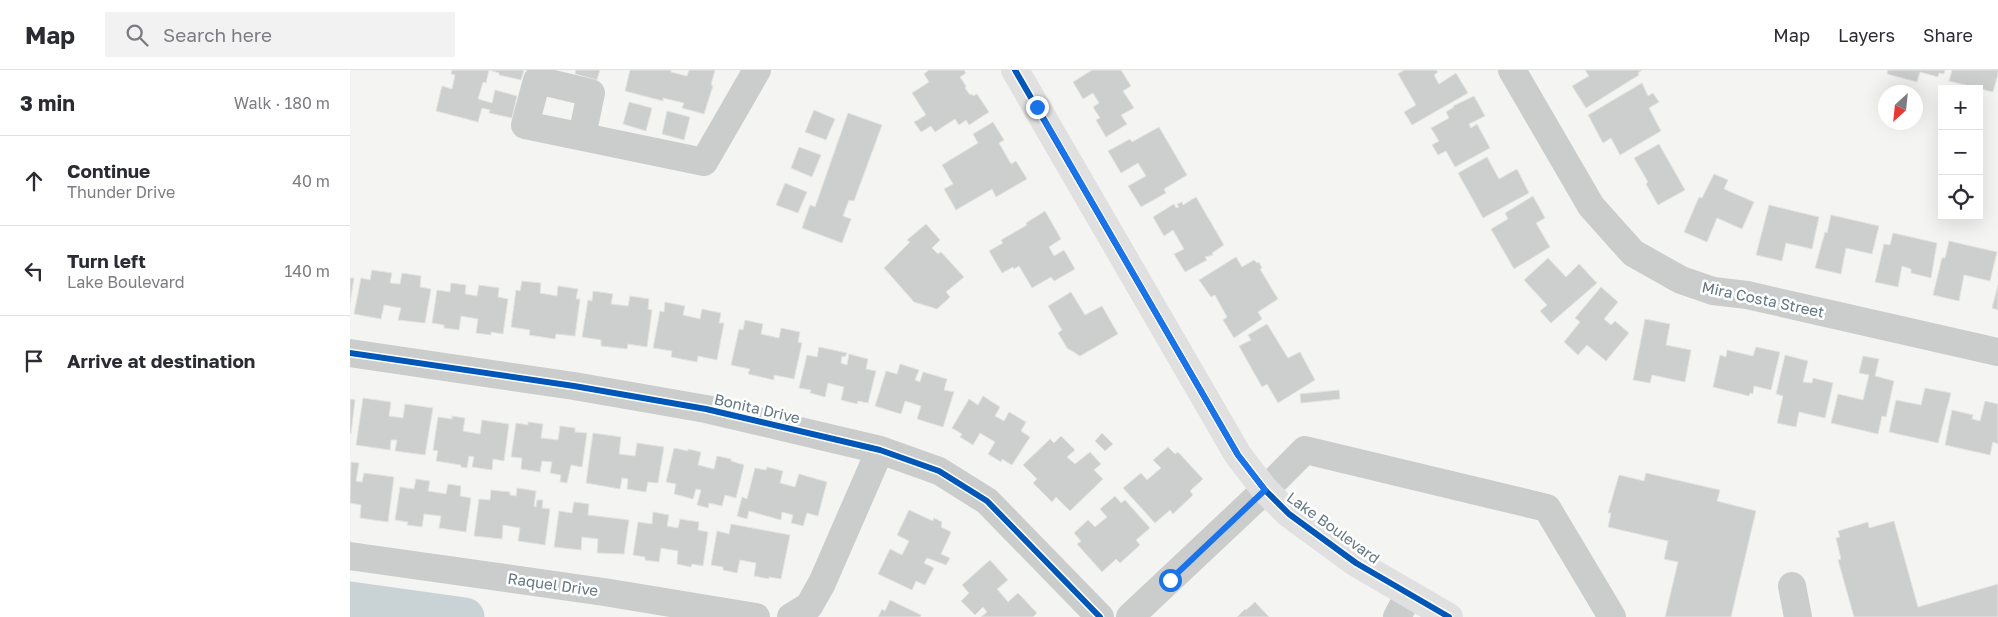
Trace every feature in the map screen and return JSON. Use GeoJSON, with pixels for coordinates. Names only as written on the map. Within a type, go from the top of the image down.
{"type":"FeatureCollection","features":[{"type":"Feature","properties":{"kind":"main road","name":"Lake Boulevard"},"geometry":{"type":"LineString","coordinates":[[1015,70],[1238,455],[1265,490],[1285,511],[1356,563],[1403,605],[1449,617]]}},
{"type":"Feature","properties":{"kind":"street"},"geometry":{"type":"LineString","coordinates":[[582,136],[704,162],[757,70]]}},
{"type":"Feature","properties":{"kind":"street","name":"Mira Costa Street"},"geometry":{"type":"LineString","coordinates":[[1512,70],[1591,206],[1633,254],[1680,280],[1713,291],[1747,295],[1998,352]]}},
{"type":"Feature","properties":{"kind":"street","name":"Bonita Drive"},"geometry":{"type":"LineString","coordinates":[[350,353],[574,386],[706,409],[880,450],[939,471],[987,502],[1100,617]]}},
{"type":"Feature","properties":{"kind":"street"},"geometry":{"type":"LineString","coordinates":[[791,617],[809,606],[822,583],[880,450]]}},
{"type":"Feature","properties":{"kind":"street"},"geometry":{"type":"LineString","coordinates":[[1130,617],[1305,450],[1547,508],[1612,617]]}},
{"type":"Feature","properties":{"kind":"street","name":"Raquel Drive"},"geometry":{"type":"LineString","coordinates":[[350,556],[623,595],[756,617]]}},
{"type":"Feature","properties":{"kind":"street"},"geometry":{"type":"LineString","coordinates":[[1792,586],[1798,617]]}},
{"type":"Feature","properties":{"kind":"building"},"geometry":{"type":"Polygon","coordinates":[[[452,70],[489,70],[486,83],[483,82],[478,99],[492,103],[495,90],[517,96],[512,118],[489,113],[490,110],[482,108],[478,122],[436,111],[442,86],[452,89],[455,75],[451,74],[452,70]]]}},
{"type":"Feature","properties":{"kind":"building"},"geometry":{"type":"Polygon","coordinates":[[[489,70],[524,70],[521,80],[499,75],[499,73],[489,70]]]}},
{"type":"Feature","properties":{"kind":"building"},"geometry":{"type":"Polygon","coordinates":[[[576,70],[600,70],[597,80],[575,74],[576,70]]]}},
{"type":"Feature","properties":{"kind":"building"},"geometry":{"type":"Polygon","coordinates":[[[630,70],[671,70],[671,72],[687,76],[689,70],[715,70],[711,85],[713,86],[704,114],[682,108],[684,103],[663,98],[663,101],[625,91],[630,70]]]}},
{"type":"Feature","properties":{"kind":"building"},"geometry":{"type":"Polygon","coordinates":[[[929,70],[964,70],[966,73],[960,77],[966,86],[965,88],[970,95],[977,94],[989,112],[969,125],[966,120],[959,125],[955,119],[935,132],[931,126],[921,132],[914,122],[926,115],[912,93],[929,82],[924,74],[929,70]]]}},
{"type":"Feature","properties":{"kind":"building"},"geometry":{"type":"Polygon","coordinates":[[[1092,70],[1121,70],[1131,86],[1123,91],[1134,108],[1121,115],[1127,124],[1106,137],[1096,120],[1100,118],[1093,107],[1099,103],[1093,93],[1083,99],[1073,82],[1092,70]]]}},
{"type":"Feature","properties":{"kind":"building"},"geometry":{"type":"Polygon","coordinates":[[[1404,70],[1436,70],[1438,72],[1434,75],[1439,84],[1456,73],[1468,93],[1412,125],[1404,112],[1416,105],[1398,74],[1404,70]]]}},
{"type":"Feature","properties":{"kind":"building"},"geometry":{"type":"Polygon","coordinates":[[[1585,70],[1642,70],[1638,73],[1639,75],[1586,108],[1572,86],[1589,76],[1585,70]]]}},
{"type":"Feature","properties":{"kind":"building"},"geometry":{"type":"Polygon","coordinates":[[[1888,70],[1945,70],[1944,74],[1939,73],[1938,77],[1920,72],[1917,82],[1887,74],[1888,70]]]}},
{"type":"Feature","properties":{"kind":"building"},"geometry":{"type":"Polygon","coordinates":[[[1952,70],[1998,70],[1993,92],[1983,90],[1983,85],[1965,85],[1949,81],[1952,70]]]}},
{"type":"Feature","properties":{"kind":"building"},"geometry":{"type":"Polygon","coordinates":[[[1642,83],[1648,96],[1653,93],[1659,102],[1649,108],[1661,131],[1620,155],[1611,138],[1603,143],[1588,115],[1642,83]]]}},
{"type":"Feature","properties":{"kind":"building"},"geometry":{"type":"Polygon","coordinates":[[[1474,96],[1485,116],[1469,124],[1471,128],[1477,124],[1490,148],[1455,167],[1446,151],[1438,155],[1432,145],[1439,141],[1431,128],[1449,118],[1446,112],[1453,106],[1474,96]]]}},
{"type":"Feature","properties":{"kind":"building"},"geometry":{"type":"Polygon","coordinates":[[[629,102],[652,108],[646,131],[623,124],[629,102]]]}},
{"type":"Feature","properties":{"kind":"building"},"geometry":{"type":"Polygon","coordinates":[[[814,110],[835,119],[826,140],[805,132],[814,110]]]}},
{"type":"Feature","properties":{"kind":"building"},"geometry":{"type":"Polygon","coordinates":[[[667,111],[690,117],[684,140],[662,134],[667,111]]]}},
{"type":"Feature","properties":{"kind":"building"},"geometry":{"type":"Polygon","coordinates":[[[848,113],[882,125],[854,201],[849,200],[843,216],[851,219],[842,243],[802,228],[810,205],[815,207],[848,113]]]}},
{"type":"Feature","properties":{"kind":"building"},"geometry":{"type":"Polygon","coordinates":[[[993,122],[1004,140],[999,143],[1011,164],[1016,161],[1027,179],[996,197],[992,189],[956,210],[944,189],[953,184],[942,165],[978,143],[973,134],[993,122]]]}},
{"type":"Feature","properties":{"kind":"building"},"geometry":{"type":"Polygon","coordinates":[[[1159,127],[1187,175],[1164,189],[1166,193],[1141,207],[1128,186],[1146,176],[1138,163],[1121,173],[1108,151],[1130,139],[1132,142],[1159,127]]]}},
{"type":"Feature","properties":{"kind":"building"},"geometry":{"type":"Polygon","coordinates":[[[1659,144],[1685,190],[1658,205],[1646,184],[1648,182],[1634,158],[1659,144]]]}},
{"type":"Feature","properties":{"kind":"building"},"geometry":{"type":"Polygon","coordinates":[[[799,147],[821,155],[812,177],[791,168],[799,147]]]}},
{"type":"Feature","properties":{"kind":"building"},"geometry":{"type":"Polygon","coordinates":[[[1487,157],[1499,179],[1517,169],[1529,193],[1483,218],[1458,173],[1487,157]]]}},
{"type":"Feature","properties":{"kind":"building"},"geometry":{"type":"Polygon","coordinates":[[[1714,174],[1728,180],[1724,189],[1754,202],[1742,229],[1717,218],[1707,242],[1684,232],[1699,197],[1702,198],[1714,174]]]}},
{"type":"Feature","properties":{"kind":"building"},"geometry":{"type":"Polygon","coordinates":[[[785,183],[807,192],[798,213],[776,205],[785,183]]]}},
{"type":"Feature","properties":{"kind":"building"},"geometry":{"type":"Polygon","coordinates":[[[1533,196],[1545,218],[1536,223],[1550,247],[1514,269],[1491,229],[1508,219],[1505,213],[1533,196]]]}},
{"type":"Feature","properties":{"kind":"building"},"geometry":{"type":"Polygon","coordinates":[[[1196,197],[1224,245],[1212,253],[1213,255],[1205,257],[1207,260],[1185,272],[1174,254],[1184,249],[1173,230],[1164,236],[1153,217],[1174,204],[1176,208],[1179,207],[1177,204],[1182,202],[1183,205],[1196,197]]]}},
{"type":"Feature","properties":{"kind":"building"},"geometry":{"type":"Polygon","coordinates":[[[1769,205],[1819,217],[1812,249],[1786,243],[1782,261],[1756,255],[1769,205]]]}},
{"type":"Feature","properties":{"kind":"building"},"geometry":{"type":"Polygon","coordinates":[[[1045,211],[1061,239],[1049,247],[1054,256],[1064,250],[1075,269],[1054,281],[1051,277],[1032,288],[1019,266],[1002,273],[989,251],[1003,243],[1001,240],[1027,225],[1026,223],[1045,211]]]}},
{"type":"Feature","properties":{"kind":"building"},"geometry":{"type":"Polygon","coordinates":[[[1831,215],[1879,226],[1872,254],[1846,248],[1841,274],[1815,268],[1831,215]]]}},
{"type":"Feature","properties":{"kind":"building"},"geometry":{"type":"Polygon","coordinates":[[[926,224],[940,240],[932,248],[938,254],[941,252],[964,277],[946,292],[950,297],[937,309],[914,302],[884,268],[910,242],[907,240],[926,224]]]}},
{"type":"Feature","properties":{"kind":"building"},"geometry":{"type":"Polygon","coordinates":[[[1893,233],[1937,243],[1931,278],[1911,273],[1911,269],[1902,266],[1898,287],[1875,282],[1884,244],[1890,245],[1893,233]]]}},
{"type":"Feature","properties":{"kind":"building"},"geometry":{"type":"Polygon","coordinates":[[[1949,241],[1997,252],[1990,281],[1964,275],[1959,301],[1933,295],[1942,258],[1945,258],[1949,241]]]}},
{"type":"Feature","properties":{"kind":"building"},"geometry":{"type":"Polygon","coordinates":[[[1236,257],[1242,267],[1254,260],[1257,263],[1259,262],[1262,268],[1260,269],[1278,299],[1258,312],[1262,319],[1234,338],[1223,320],[1227,317],[1215,295],[1211,297],[1199,280],[1236,257]]]}},
{"type":"Feature","properties":{"kind":"building"},"geometry":{"type":"Polygon","coordinates":[[[1548,258],[1566,277],[1579,264],[1597,283],[1551,323],[1540,311],[1547,305],[1524,280],[1548,258]]]}},
{"type":"Feature","properties":{"kind":"building"},"geometry":{"type":"Polygon","coordinates":[[[372,270],[392,273],[390,283],[400,284],[402,273],[421,276],[420,287],[431,289],[425,323],[398,320],[401,308],[384,305],[381,319],[354,314],[361,278],[370,280],[372,270]]]}},
{"type":"Feature","properties":{"kind":"building"},"geometry":{"type":"Polygon","coordinates":[[[350,278],[354,278],[350,303],[350,278]]]}},
{"type":"Feature","properties":{"kind":"building"},"geometry":{"type":"Polygon","coordinates":[[[522,281],[541,283],[540,293],[557,296],[558,286],[578,289],[576,299],[580,299],[575,336],[556,334],[555,339],[529,335],[530,330],[511,327],[516,290],[520,291],[522,281]]]}},
{"type":"Feature","properties":{"kind":"building"},"geometry":{"type":"Polygon","coordinates":[[[451,283],[466,285],[465,294],[477,296],[479,285],[499,288],[498,297],[508,299],[503,334],[491,332],[491,335],[476,333],[478,319],[461,316],[459,330],[444,328],[444,325],[432,323],[437,290],[450,292],[451,283]]]}},
{"type":"Feature","properties":{"kind":"building"},"geometry":{"type":"Polygon","coordinates":[[[1998,285],[1998,310],[1992,308],[1998,285]]]}},
{"type":"Feature","properties":{"kind":"building"},"geometry":{"type":"Polygon","coordinates":[[[1601,287],[1618,302],[1604,319],[1611,325],[1615,321],[1629,333],[1606,361],[1587,345],[1578,355],[1564,342],[1580,322],[1575,318],[1601,287]]]}},
{"type":"Feature","properties":{"kind":"building"},"geometry":{"type":"Polygon","coordinates":[[[593,291],[613,294],[611,304],[628,306],[630,296],[649,299],[648,309],[652,310],[647,347],[628,344],[627,349],[601,346],[601,340],[582,337],[588,300],[592,301],[593,291]]]}},
{"type":"Feature","properties":{"kind":"building"},"geometry":{"type":"Polygon","coordinates":[[[1071,292],[1085,315],[1102,306],[1118,334],[1080,356],[1067,348],[1058,333],[1062,330],[1048,306],[1071,292]]]}},
{"type":"Feature","properties":{"kind":"building"},"geometry":{"type":"Polygon","coordinates":[[[665,302],[685,306],[683,315],[700,319],[702,309],[721,313],[719,323],[724,323],[717,360],[698,356],[697,362],[671,357],[672,351],[653,348],[660,311],[664,312],[665,302]]]}},
{"type":"Feature","properties":{"kind":"building"},"geometry":{"type":"Polygon","coordinates":[[[1645,319],[1670,324],[1666,345],[1691,350],[1685,382],[1652,375],[1650,383],[1633,380],[1645,319]]]}},
{"type":"Feature","properties":{"kind":"building"},"geometry":{"type":"Polygon","coordinates":[[[745,320],[763,324],[761,334],[779,338],[781,328],[800,332],[798,342],[802,343],[794,379],[774,375],[774,380],[748,374],[750,369],[731,365],[739,329],[743,330],[745,320]]]}},
{"type":"Feature","properties":{"kind":"building"},"geometry":{"type":"Polygon","coordinates":[[[1267,324],[1288,358],[1300,352],[1315,380],[1278,403],[1267,384],[1262,387],[1239,346],[1251,340],[1248,335],[1267,324]]]}},
{"type":"Feature","properties":{"kind":"building"},"geometry":{"type":"Polygon","coordinates":[[[819,347],[847,353],[845,357],[842,356],[841,363],[847,365],[849,354],[868,359],[866,369],[876,371],[868,403],[858,401],[857,404],[841,400],[844,387],[828,383],[825,397],[810,393],[811,390],[799,388],[807,355],[817,357],[819,347]]]}},
{"type":"Feature","properties":{"kind":"building"},"geometry":{"type":"Polygon","coordinates":[[[1756,347],[1780,352],[1771,390],[1754,386],[1753,394],[1750,393],[1749,396],[1713,387],[1720,355],[1726,357],[1727,350],[1753,356],[1756,347]]]}},
{"type":"Feature","properties":{"kind":"building"},"geometry":{"type":"Polygon","coordinates":[[[1785,355],[1808,361],[1803,382],[1812,383],[1813,378],[1833,383],[1825,418],[1799,412],[1796,427],[1777,423],[1783,396],[1776,394],[1785,355]]]}},
{"type":"Feature","properties":{"kind":"building"},"geometry":{"type":"Polygon","coordinates":[[[1863,356],[1879,359],[1875,376],[1894,381],[1886,417],[1882,416],[1878,434],[1831,423],[1838,394],[1863,400],[1869,375],[1859,373],[1863,356]]]}},
{"type":"Feature","properties":{"kind":"building"},"geometry":{"type":"Polygon","coordinates":[[[900,364],[919,370],[915,380],[920,382],[923,372],[947,379],[944,390],[954,392],[943,427],[917,419],[921,406],[905,401],[901,414],[875,406],[886,371],[897,374],[900,364]]]}},
{"type":"Feature","properties":{"kind":"building"},"geometry":{"type":"Polygon","coordinates":[[[1925,388],[1951,393],[1938,443],[1889,432],[1896,400],[1921,405],[1925,388]]]}},
{"type":"Feature","properties":{"kind":"building"},"geometry":{"type":"Polygon","coordinates":[[[1339,390],[1340,399],[1301,403],[1300,394],[1339,390]]]}},
{"type":"Feature","properties":{"kind":"building"},"geometry":{"type":"Polygon","coordinates":[[[983,396],[1000,407],[995,416],[1004,421],[1009,412],[1026,422],[1021,431],[1030,437],[1012,465],[1002,459],[1001,462],[988,454],[995,442],[980,433],[973,445],[960,437],[962,434],[952,428],[969,399],[978,405],[983,396]]]}},
{"type":"Feature","properties":{"kind":"building"},"geometry":{"type":"Polygon","coordinates":[[[363,398],[391,402],[389,416],[403,418],[405,404],[433,408],[425,455],[395,451],[397,440],[391,440],[390,450],[356,445],[363,398]]]}},
{"type":"Feature","properties":{"kind":"building"},"geometry":{"type":"Polygon","coordinates":[[[350,399],[355,400],[351,434],[350,433],[350,399]]]}},
{"type":"Feature","properties":{"kind":"building"},"geometry":{"type":"Polygon","coordinates":[[[1985,401],[1998,404],[1998,444],[1993,442],[1990,455],[1945,445],[1952,410],[1973,415],[1972,419],[1980,421],[1985,401]]]}},
{"type":"Feature","properties":{"kind":"building"},"geometry":{"type":"Polygon","coordinates":[[[452,416],[465,418],[463,431],[480,434],[482,420],[509,424],[504,461],[493,459],[492,470],[472,467],[474,457],[469,456],[467,468],[461,467],[461,465],[436,461],[438,451],[433,450],[438,417],[452,419],[452,416]]]}},
{"type":"Feature","properties":{"kind":"building"},"geometry":{"type":"Polygon","coordinates":[[[528,422],[543,424],[541,438],[558,440],[560,426],[575,428],[575,432],[587,433],[582,467],[571,465],[567,483],[560,482],[561,475],[550,473],[552,462],[542,461],[540,472],[521,469],[522,458],[511,457],[516,423],[528,425],[528,422]]]}},
{"type":"Feature","properties":{"kind":"building"},"geometry":{"type":"Polygon","coordinates":[[[593,433],[621,437],[619,454],[635,456],[637,443],[664,447],[658,483],[648,482],[646,492],[627,489],[628,479],[622,478],[620,489],[586,483],[593,433]]]}},
{"type":"Feature","properties":{"kind":"building"},"geometry":{"type":"Polygon","coordinates":[[[1102,433],[1113,444],[1105,451],[1095,441],[1102,433]]]}},
{"type":"Feature","properties":{"kind":"building"},"geometry":{"type":"Polygon","coordinates":[[[1061,436],[1075,450],[1067,457],[1075,464],[1090,452],[1101,464],[1094,470],[1103,479],[1070,511],[1056,497],[1052,502],[1033,483],[1037,479],[1023,465],[1050,439],[1054,443],[1061,436]]]}},
{"type":"Feature","properties":{"kind":"building"},"geometry":{"type":"Polygon","coordinates":[[[1168,447],[1175,454],[1178,452],[1203,479],[1190,491],[1193,495],[1173,514],[1170,510],[1155,523],[1123,488],[1141,473],[1147,480],[1161,468],[1153,460],[1168,447]]]}},
{"type":"Feature","properties":{"kind":"building"},"geometry":{"type":"Polygon","coordinates":[[[674,448],[701,452],[698,465],[714,469],[717,456],[731,459],[731,461],[744,465],[736,498],[725,495],[722,506],[709,503],[708,508],[697,505],[701,490],[696,489],[693,499],[674,494],[676,484],[666,482],[674,448]]]}},
{"type":"Feature","properties":{"kind":"building"},"geometry":{"type":"Polygon","coordinates":[[[351,462],[359,463],[356,481],[362,482],[364,473],[394,477],[388,522],[360,518],[361,505],[350,503],[351,462]]]}},
{"type":"Feature","properties":{"kind":"building"},"geometry":{"type":"Polygon","coordinates":[[[767,467],[783,471],[780,483],[795,487],[799,474],[827,482],[818,516],[807,513],[803,526],[791,523],[793,515],[782,512],[781,520],[749,511],[747,519],[737,516],[742,497],[747,499],[755,468],[766,470],[767,467]]]}},
{"type":"Feature","properties":{"kind":"building"},"geometry":{"type":"Polygon","coordinates":[[[1646,473],[1720,490],[1717,501],[1756,511],[1731,617],[1665,617],[1678,562],[1664,559],[1668,541],[1608,527],[1611,513],[1608,513],[1619,475],[1644,481],[1646,473]]]}},
{"type":"Feature","properties":{"kind":"building"},"geometry":{"type":"Polygon","coordinates":[[[416,479],[430,481],[428,491],[446,494],[448,484],[461,486],[460,496],[471,498],[466,532],[439,528],[441,516],[424,514],[422,527],[407,525],[408,522],[395,520],[400,487],[414,489],[416,479]]]}},
{"type":"Feature","properties":{"kind":"building"},"geometry":{"type":"Polygon","coordinates":[[[517,488],[536,491],[534,506],[536,507],[537,500],[543,500],[542,508],[550,509],[545,545],[518,541],[520,528],[503,525],[502,539],[474,536],[479,499],[490,500],[491,490],[510,492],[510,495],[516,496],[517,488]]]}},
{"type":"Feature","properties":{"kind":"building"},"geometry":{"type":"Polygon","coordinates":[[[1115,496],[1121,503],[1125,500],[1150,528],[1136,540],[1140,545],[1120,563],[1116,559],[1102,572],[1077,544],[1081,541],[1074,533],[1088,520],[1095,527],[1107,517],[1100,509],[1115,496]]]}},
{"type":"Feature","properties":{"kind":"building"},"geometry":{"type":"Polygon","coordinates":[[[574,502],[589,504],[588,515],[629,520],[624,554],[597,553],[598,539],[582,537],[581,550],[554,547],[559,511],[572,513],[574,502]]]}},
{"type":"Feature","properties":{"kind":"building"},"geometry":{"type":"Polygon","coordinates":[[[909,510],[933,521],[934,518],[942,522],[941,527],[951,532],[941,554],[950,558],[946,565],[927,558],[924,563],[934,568],[925,585],[916,581],[912,590],[878,574],[890,549],[902,555],[909,541],[897,535],[909,510]]]}},
{"type":"Feature","properties":{"kind":"building"},"geometry":{"type":"Polygon","coordinates":[[[653,512],[669,515],[667,526],[678,528],[680,519],[699,522],[698,530],[708,532],[703,566],[692,564],[691,567],[677,564],[678,551],[661,548],[659,562],[645,560],[645,557],[633,555],[638,522],[652,524],[653,512]]]}},
{"type":"Feature","properties":{"kind":"building"},"geometry":{"type":"Polygon","coordinates":[[[1894,521],[1918,607],[1998,584],[1998,617],[1854,617],[1838,560],[1841,559],[1836,538],[1840,537],[1838,531],[1868,522],[1869,528],[1894,521]]]}},
{"type":"Feature","properties":{"kind":"building"},"geometry":{"type":"Polygon","coordinates":[[[731,524],[790,535],[781,579],[754,576],[756,563],[740,560],[737,573],[723,570],[723,567],[711,565],[717,531],[729,534],[731,524]]]}},
{"type":"Feature","properties":{"kind":"building"},"geometry":{"type":"Polygon","coordinates":[[[990,560],[1008,580],[997,589],[1008,602],[1018,593],[1037,613],[1033,617],[981,617],[987,612],[983,607],[975,615],[961,601],[969,593],[962,585],[990,560]]]}},
{"type":"Feature","properties":{"kind":"building"},"geometry":{"type":"Polygon","coordinates":[[[890,600],[921,615],[920,617],[878,617],[882,609],[885,611],[890,600]]]}},
{"type":"Feature","properties":{"kind":"building"},"geometry":{"type":"Polygon","coordinates":[[[1255,602],[1269,617],[1237,617],[1245,609],[1255,602]]]}},
{"type":"Feature","properties":{"kind":"waterway"},"geometry":{"type":"LineString","coordinates":[[350,601],[465,617]]}},
{"type":"Feature","properties":{"kind":"cycle path"},"geometry":{"type":"LineString","coordinates":[[1015,70],[1238,455],[1265,490],[1289,514],[1356,563],[1449,617]]}},
{"type":"Feature","properties":{"kind":"cycle path"},"geometry":{"type":"LineString","coordinates":[[350,353],[574,386],[706,409],[880,450],[939,471],[987,501],[1100,617]]}},
{"type":"Feature","properties":{"kind":"route"},"geometry":{"type":"LineString","coordinates":[[1037,107],[1238,455],[1265,490],[1170,580]]}}]}
